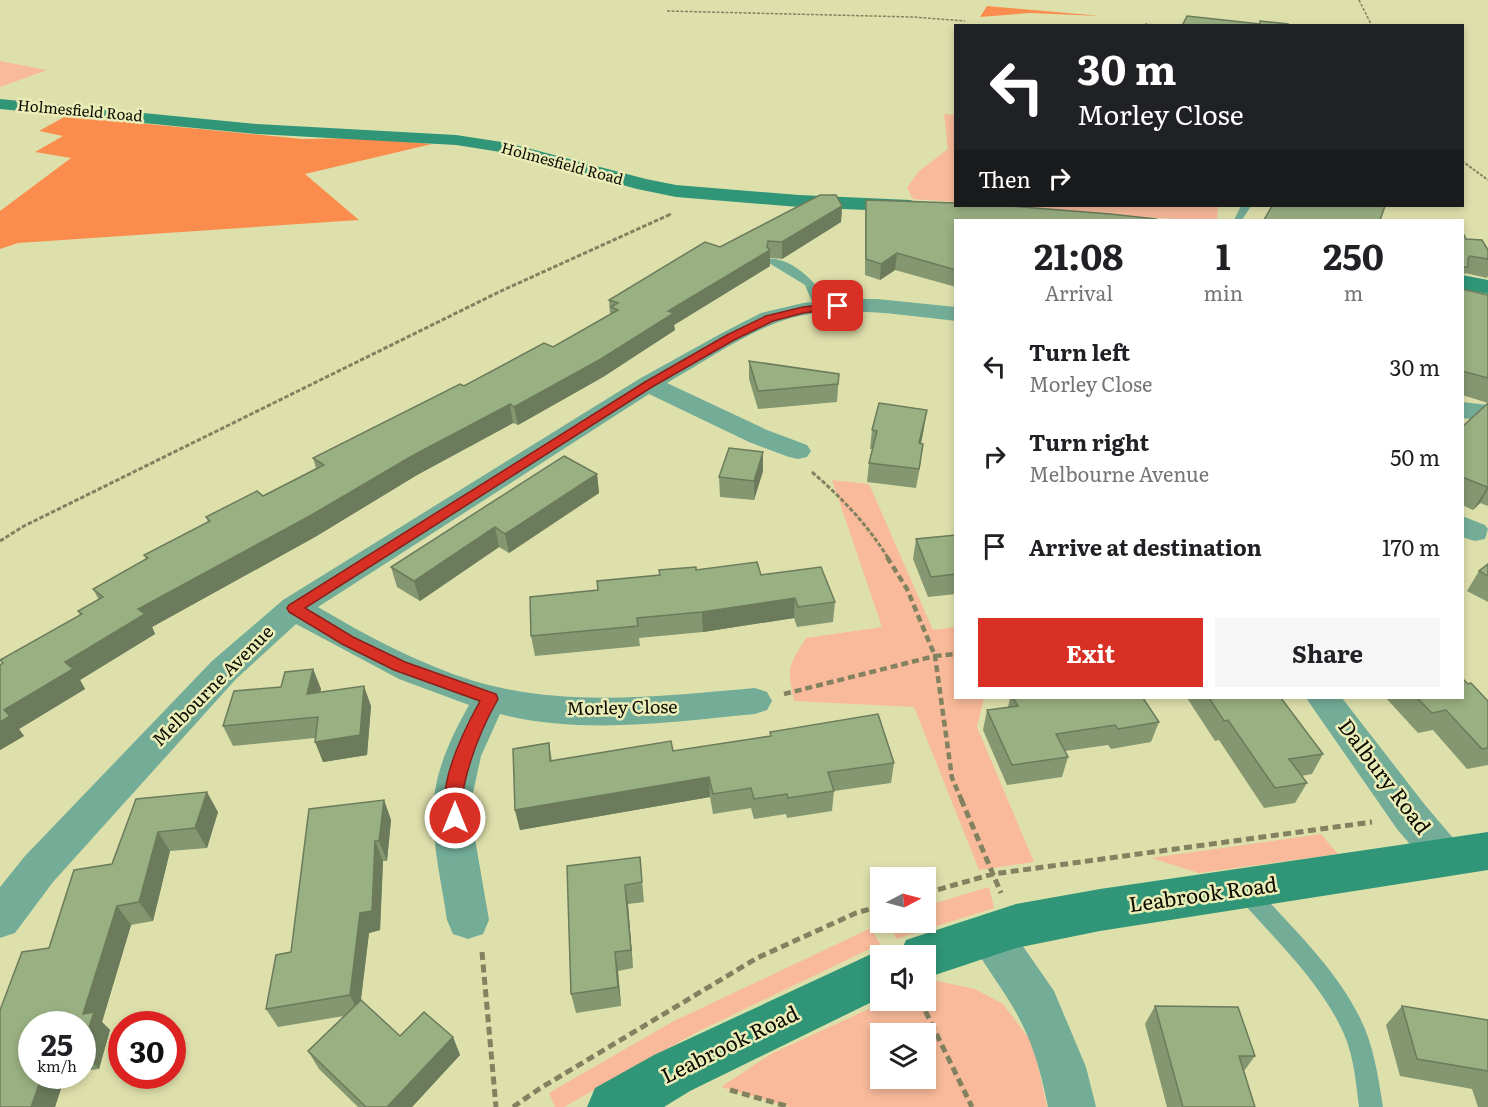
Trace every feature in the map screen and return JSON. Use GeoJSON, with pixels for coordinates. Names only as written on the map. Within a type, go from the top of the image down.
{"type":"FeatureCollection","features":[{"type":"Feature","properties":{"kind":"main road","name":"Holmesfield Road"},"geometry":{"type":"LineString","coordinates":[[0,104],[257,129],[456,140],[508,148],[644,185],[713,194],[799,201],[930,207]]}},
{"type":"Feature","properties":{"kind":"main road"},"geometry":{"type":"LineString","coordinates":[[1464,282],[1488,287]]}},
{"type":"Feature","properties":{"kind":"main road","name":"Leabrook Road"},"geometry":{"type":"LineString","coordinates":[[936,952],[1002,930],[1100,910],[1467,854]]}},
{"type":"Feature","properties":{"kind":"main road","name":"Leabrook Road"},"geometry":{"type":"LineString","coordinates":[[614,1107],[672,1073],[870,978]]}},
{"type":"Feature","properties":{"kind":"street","name":"Melbourne Avenue"},"geometry":{"type":"LineString","coordinates":[[0,919],[39,869],[224,670],[294,608],[648,384],[769,318],[819,307],[878,306],[954,314]]}},
{"type":"Feature","properties":{"kind":"street"},"geometry":{"type":"LineString","coordinates":[[648,384],[758,436],[798,451]]}},
{"type":"Feature","properties":{"kind":"street"},"geometry":{"type":"LineString","coordinates":[[1464,410],[1488,413]]}},
{"type":"Feature","properties":{"kind":"street","name":"Morley Close"},"geometry":{"type":"LineString","coordinates":[[294,608],[348,640],[400,666],[490,699],[537,707],[582,711],[635,710],[755,701]]}},
{"type":"Feature","properties":{"kind":"street"},"geometry":{"type":"LineString","coordinates":[[468,920],[457,842],[454,794],[461,759],[490,699]]}},
{"type":"Feature","properties":{"kind":"street","name":"Dalbury Road"},"geometry":{"type":"LineString","coordinates":[[1324,699],[1411,817],[1467,854]]}},
{"type":"Feature","properties":{"kind":"street"},"geometry":{"type":"LineString","coordinates":[[1002,930],[1063,1067],[1072,1107]]}},
{"type":"Feature","properties":{"kind":"lane"},"geometry":{"type":"LineString","coordinates":[[773,261],[810,282],[815,289],[819,307]]}},
{"type":"Feature","properties":{"kind":"lane"},"geometry":{"type":"LineString","coordinates":[[1245,889],[1329,990],[1352,1025],[1364,1060],[1371,1107]]}},
{"type":"Feature","properties":{"kind":"path"},"geometry":{"type":"LineString","coordinates":[[1359,0],[1371,24]]}},
{"type":"Feature","properties":{"kind":"path"},"geometry":{"type":"LineString","coordinates":[[667,11],[913,17],[965,21]]}},
{"type":"Feature","properties":{"kind":"path"},"geometry":{"type":"LineString","coordinates":[[1464,162],[1488,180]]}},
{"type":"Feature","properties":{"kind":"path"},"geometry":{"type":"LineString","coordinates":[[0,541],[24,526],[501,291],[713,194]]}},
{"type":"Feature","properties":{"kind":"path"},"geometry":{"type":"LineString","coordinates":[[798,451],[814,475],[847,503],[874,537],[908,589],[935,656],[952,778],[993,874],[1002,930]]}},
{"type":"Feature","properties":{"kind":"path"},"geometry":{"type":"LineString","coordinates":[[755,701],[935,656],[954,654]]}},
{"type":"Feature","properties":{"kind":"path"},"geometry":{"type":"LineString","coordinates":[[936,890],[993,874],[1411,817]]}},
{"type":"Feature","properties":{"kind":"path"},"geometry":{"type":"LineString","coordinates":[[513,1107],[539,1089],[757,958],[856,913],[870,909]]}},
{"type":"Feature","properties":{"kind":"path"},"geometry":{"type":"LineString","coordinates":[[468,920],[481,939],[496,1107]]}},
{"type":"Feature","properties":{"kind":"path"},"geometry":{"type":"LineString","coordinates":[[925,1011],[972,1107]]}},
{"type":"Feature","properties":{"kind":"shaded area"},"geometry":{"type":"Polygon","coordinates":[[[987,6],[1101,16],[1030,13],[980,17],[987,6]]]}},
{"type":"Feature","properties":{"kind":"shaded area"},"geometry":{"type":"Polygon","coordinates":[[[0,61],[47,70],[0,87],[0,61]]]}},
{"type":"Feature","properties":{"kind":"shaded area"},"geometry":{"type":"Polygon","coordinates":[[[944,114],[954,115],[954,202],[913,199],[907,188],[918,172],[948,149],[944,114]]]}},
{"type":"Feature","properties":{"kind":"shaded area"},"geometry":{"type":"Polygon","coordinates":[[[66,116],[303,139],[364,138],[432,144],[305,174],[359,220],[18,243],[0,249],[0,211],[71,158],[35,152],[63,136],[39,131],[66,116]]]}},
{"type":"Feature","properties":{"kind":"shaded area"},"geometry":{"type":"Polygon","coordinates":[[[1018,207],[1218,207],[1217,219],[1137,217],[1018,207]]]}},
{"type":"Feature","properties":{"kind":"shaded area"},"geometry":{"type":"Polygon","coordinates":[[[832,480],[869,484],[933,630],[954,627],[954,699],[984,699],[977,727],[1034,862],[979,870],[914,707],[794,701],[790,681],[792,662],[806,638],[882,627],[832,480]]]}},
{"type":"Feature","properties":{"kind":"shaded area"},"geometry":{"type":"Polygon","coordinates":[[[1321,834],[1338,854],[1199,873],[1151,858],[1321,834]]]}},
{"type":"Feature","properties":{"kind":"shaded area"},"geometry":{"type":"Polygon","coordinates":[[[989,887],[994,908],[936,926],[936,903],[989,887]]]}},
{"type":"Feature","properties":{"kind":"shaded area"},"geometry":{"type":"Polygon","coordinates":[[[870,928],[870,933],[874,933],[880,944],[870,945],[870,949],[699,1031],[564,1107],[555,1107],[549,1093],[672,1022],[870,928]]]}},
{"type":"Feature","properties":{"kind":"shaded area"},"geometry":{"type":"Polygon","coordinates":[[[894,933],[915,933],[896,939],[894,933]]]}},
{"type":"Feature","properties":{"kind":"shaded area"},"geometry":{"type":"Polygon","coordinates":[[[937,981],[975,989],[1003,1004],[1033,1044],[1047,1107],[790,1107],[721,1087],[771,1054],[870,1008],[870,1011],[936,1011],[937,981]]]}},
{"type":"Feature","properties":{"kind":"building"},"geometry":{"type":"Polygon","coordinates":[[[1187,16],[1260,24],[1183,24],[1187,16]]]}},
{"type":"Feature","properties":{"kind":"building"},"geometry":{"type":"Polygon","coordinates":[[[1260,21],[1288,24],[1260,24],[1260,21]]]}},
{"type":"Feature","properties":{"kind":"building"},"geometry":{"type":"Polygon","coordinates":[[[820,195],[836,195],[842,206],[782,242],[768,241],[767,247],[770,250],[668,311],[674,313],[601,359],[514,407],[510,404],[412,456],[308,517],[138,609],[145,614],[65,662],[73,669],[4,710],[10,716],[0,722],[0,665],[3,663],[0,660],[82,614],[78,611],[103,597],[93,589],[148,558],[144,555],[210,521],[206,517],[257,491],[263,496],[324,465],[313,458],[460,384],[464,386],[544,343],[553,347],[618,310],[611,307],[618,303],[609,300],[705,242],[720,247],[820,195]]]}},
{"type":"Feature","properties":{"kind":"building"},"geometry":{"type":"Polygon","coordinates":[[[866,200],[954,203],[954,207],[1022,207],[1156,219],[954,219],[954,269],[897,253],[881,264],[866,259],[866,200]]]}},
{"type":"Feature","properties":{"kind":"building"},"geometry":{"type":"Polygon","coordinates":[[[1271,207],[1385,207],[1380,219],[1265,219],[1271,207]]]}},
{"type":"Feature","properties":{"kind":"building"},"geometry":{"type":"Polygon","coordinates":[[[1464,235],[1466,239],[1482,240],[1488,250],[1488,259],[1470,256],[1468,267],[1464,267],[1464,235]]]}},
{"type":"Feature","properties":{"kind":"building"},"geometry":{"type":"Polygon","coordinates":[[[1464,289],[1488,295],[1488,378],[1464,372],[1464,289]]]}},
{"type":"Feature","properties":{"kind":"building"},"geometry":{"type":"Polygon","coordinates":[[[749,361],[839,374],[838,384],[758,391],[749,361]]]}},
{"type":"Feature","properties":{"kind":"building"},"geometry":{"type":"Polygon","coordinates":[[[879,403],[927,410],[919,443],[923,444],[919,469],[869,463],[877,431],[872,430],[879,403]]]}},
{"type":"Feature","properties":{"kind":"building"},"geometry":{"type":"Polygon","coordinates":[[[1488,403],[1487,487],[1464,478],[1464,425],[1488,403]]]}},
{"type":"Feature","properties":{"kind":"building"},"geometry":{"type":"Polygon","coordinates":[[[729,448],[763,452],[754,481],[719,477],[729,448]]]}},
{"type":"Feature","properties":{"kind":"building"},"geometry":{"type":"Polygon","coordinates":[[[564,456],[597,474],[505,534],[495,527],[414,581],[391,567],[564,456]]]}},
{"type":"Feature","properties":{"kind":"building"},"geometry":{"type":"Polygon","coordinates":[[[954,535],[954,574],[931,577],[916,539],[954,535]]]}},
{"type":"Feature","properties":{"kind":"building"},"geometry":{"type":"Polygon","coordinates":[[[757,562],[761,575],[821,567],[835,602],[798,607],[795,598],[702,612],[637,618],[638,626],[531,636],[530,597],[598,590],[597,581],[660,575],[659,570],[696,567],[696,570],[757,562]]]}},
{"type":"Feature","properties":{"kind":"building"},"geometry":{"type":"Polygon","coordinates":[[[1488,564],[1488,576],[1479,571],[1488,564]]]}},
{"type":"Feature","properties":{"kind":"building"},"geometry":{"type":"Polygon","coordinates":[[[313,669],[307,694],[364,686],[360,735],[315,742],[318,717],[223,726],[234,691],[281,687],[285,672],[313,669]]]}},
{"type":"Feature","properties":{"kind":"building"},"geometry":{"type":"Polygon","coordinates":[[[1464,680],[1468,684],[1471,683],[1488,701],[1488,748],[1482,749],[1446,710],[1432,713],[1418,699],[1464,699],[1464,680]]]}},
{"type":"Feature","properties":{"kind":"building"},"geometry":{"type":"Polygon","coordinates":[[[1014,699],[1144,699],[1159,722],[1118,729],[1115,725],[1056,734],[1068,757],[1012,765],[987,710],[1018,706],[1014,699]]]}},
{"type":"Feature","properties":{"kind":"building"},"geometry":{"type":"Polygon","coordinates":[[[1210,699],[1282,699],[1323,754],[1289,759],[1307,783],[1275,788],[1228,720],[1224,721],[1210,699]]]}},
{"type":"Feature","properties":{"kind":"building"},"geometry":{"type":"Polygon","coordinates":[[[878,714],[894,763],[828,772],[834,791],[788,798],[787,794],[754,799],[751,788],[713,794],[709,777],[515,810],[513,749],[549,743],[550,761],[671,741],[673,751],[771,736],[770,732],[878,714]]]}},
{"type":"Feature","properties":{"kind":"building"},"geometry":{"type":"Polygon","coordinates":[[[207,792],[195,828],[158,832],[139,902],[117,906],[84,1011],[18,1011],[18,1089],[37,1089],[31,1107],[0,1107],[0,1010],[22,952],[49,948],[74,870],[112,864],[136,799],[207,792]]]}},
{"type":"Feature","properties":{"kind":"building"},"geometry":{"type":"Polygon","coordinates":[[[384,800],[379,841],[375,841],[372,911],[360,913],[350,995],[266,1009],[276,955],[291,952],[309,809],[384,800]]]}},
{"type":"Feature","properties":{"kind":"building"},"geometry":{"type":"Polygon","coordinates":[[[640,857],[642,882],[625,885],[631,950],[615,952],[618,987],[571,994],[567,866],[640,857]]]}},
{"type":"Feature","properties":{"kind":"building"},"geometry":{"type":"Polygon","coordinates":[[[361,1000],[400,1036],[424,1012],[453,1037],[387,1107],[366,1107],[308,1051],[361,1000]]]}},
{"type":"Feature","properties":{"kind":"building"},"geometry":{"type":"Polygon","coordinates":[[[1155,1006],[1238,1007],[1255,1056],[1239,1056],[1255,1107],[1183,1107],[1155,1006]]]}},
{"type":"Feature","properties":{"kind":"building"},"geometry":{"type":"Polygon","coordinates":[[[1402,1006],[1488,1020],[1488,1071],[1417,1059],[1402,1006]]]}},
{"type":"Feature","properties":{"kind":"route"},"geometry":{"type":"LineString","coordinates":[[455,818],[454,794],[461,759],[490,699],[400,666],[348,640],[294,608],[648,384],[730,338],[769,318],[819,307],[838,306]]}}]}
